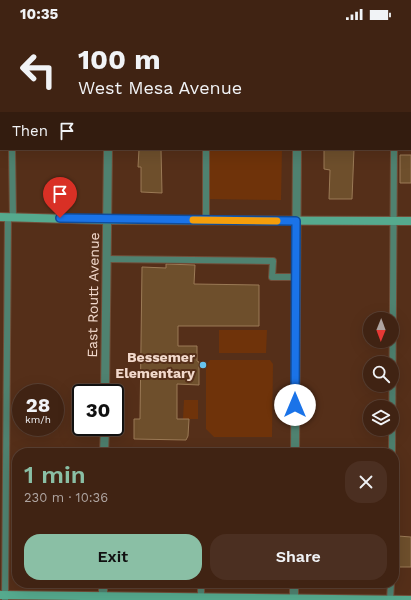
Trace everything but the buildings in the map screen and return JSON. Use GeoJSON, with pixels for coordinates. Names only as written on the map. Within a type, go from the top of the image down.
{"type":"FeatureCollection","features":[{"type":"Feature","properties":{"kind":"street","name":"East Routt Avenue"},"geometry":{"type":"LineString","coordinates":[[105,384],[108,150]]}},
{"type":"Feature","properties":{"kind":"street"},"geometry":{"type":"LineString","coordinates":[[295,448],[297,150]]}},
{"type":"Feature","properties":{"kind":"street"},"geometry":{"type":"LineString","coordinates":[[7,217],[106,220],[411,221]]}},
{"type":"Feature","properties":{"kind":"street"},"geometry":{"type":"LineString","coordinates":[[104,448],[105,436]]}},
{"type":"Feature","properties":{"kind":"street"},"geometry":{"type":"LineString","coordinates":[[294,588],[294,599]]}},
{"type":"Feature","properties":{"kind":"street"},"geometry":{"type":"LineString","coordinates":[[3,597],[411,600]]}},
{"type":"Feature","properties":{"kind":"lane"},"geometry":{"type":"LineString","coordinates":[[3,597],[7,217],[12,150]]}},
{"type":"Feature","properties":{"kind":"lane"},"geometry":{"type":"LineString","coordinates":[[206,150],[206,220]]}},
{"type":"Feature","properties":{"kind":"lane"},"geometry":{"type":"LineString","coordinates":[[392,448],[394,150]]}},
{"type":"Feature","properties":{"kind":"lane"},"geometry":{"type":"LineString","coordinates":[[106,260],[273,261],[272,277],[296,277]]}},
{"type":"Feature","properties":{"kind":"lane"},"geometry":{"type":"LineString","coordinates":[[201,588],[201,599]]}},
{"type":"Feature","properties":{"kind":"lane"},"geometry":{"type":"LineString","coordinates":[[390,600],[391,588]]}},
{"type":"Feature","properties":{"kind":"shaded area"},"geometry":{"type":"Polygon","coordinates":[[[210,150],[282,150],[281,200],[209,199],[210,150]]]}},
{"type":"Feature","properties":{"kind":"shaded area"},"geometry":{"type":"Polygon","coordinates":[[[219,330],[267,330],[266,353],[219,353],[219,330]]]}},
{"type":"Feature","properties":{"kind":"shaded area"},"geometry":{"type":"Polygon","coordinates":[[[210,360],[270,360],[273,364],[272,437],[214,437],[206,429],[206,365],[210,360]]]}},
{"type":"Feature","properties":{"kind":"shaded area"},"geometry":{"type":"Polygon","coordinates":[[[184,400],[198,400],[198,419],[183,419],[184,400]]]}},
{"type":"Feature","properties":{"kind":"slow traffic"},"geometry":{"type":"LineString","coordinates":[[193,220],[277,221]]}},
{"type":"Feature","properties":{"kind":"place","name":"Bessemer Elementary"},"geometry":{"type":"Point","coordinates":[203,365]}},
{"type":"Feature","properties":{"kind":"route"},"geometry":{"type":"LineString","coordinates":[[60,218],[106,220],[296,221],[295,405]]}}]}
